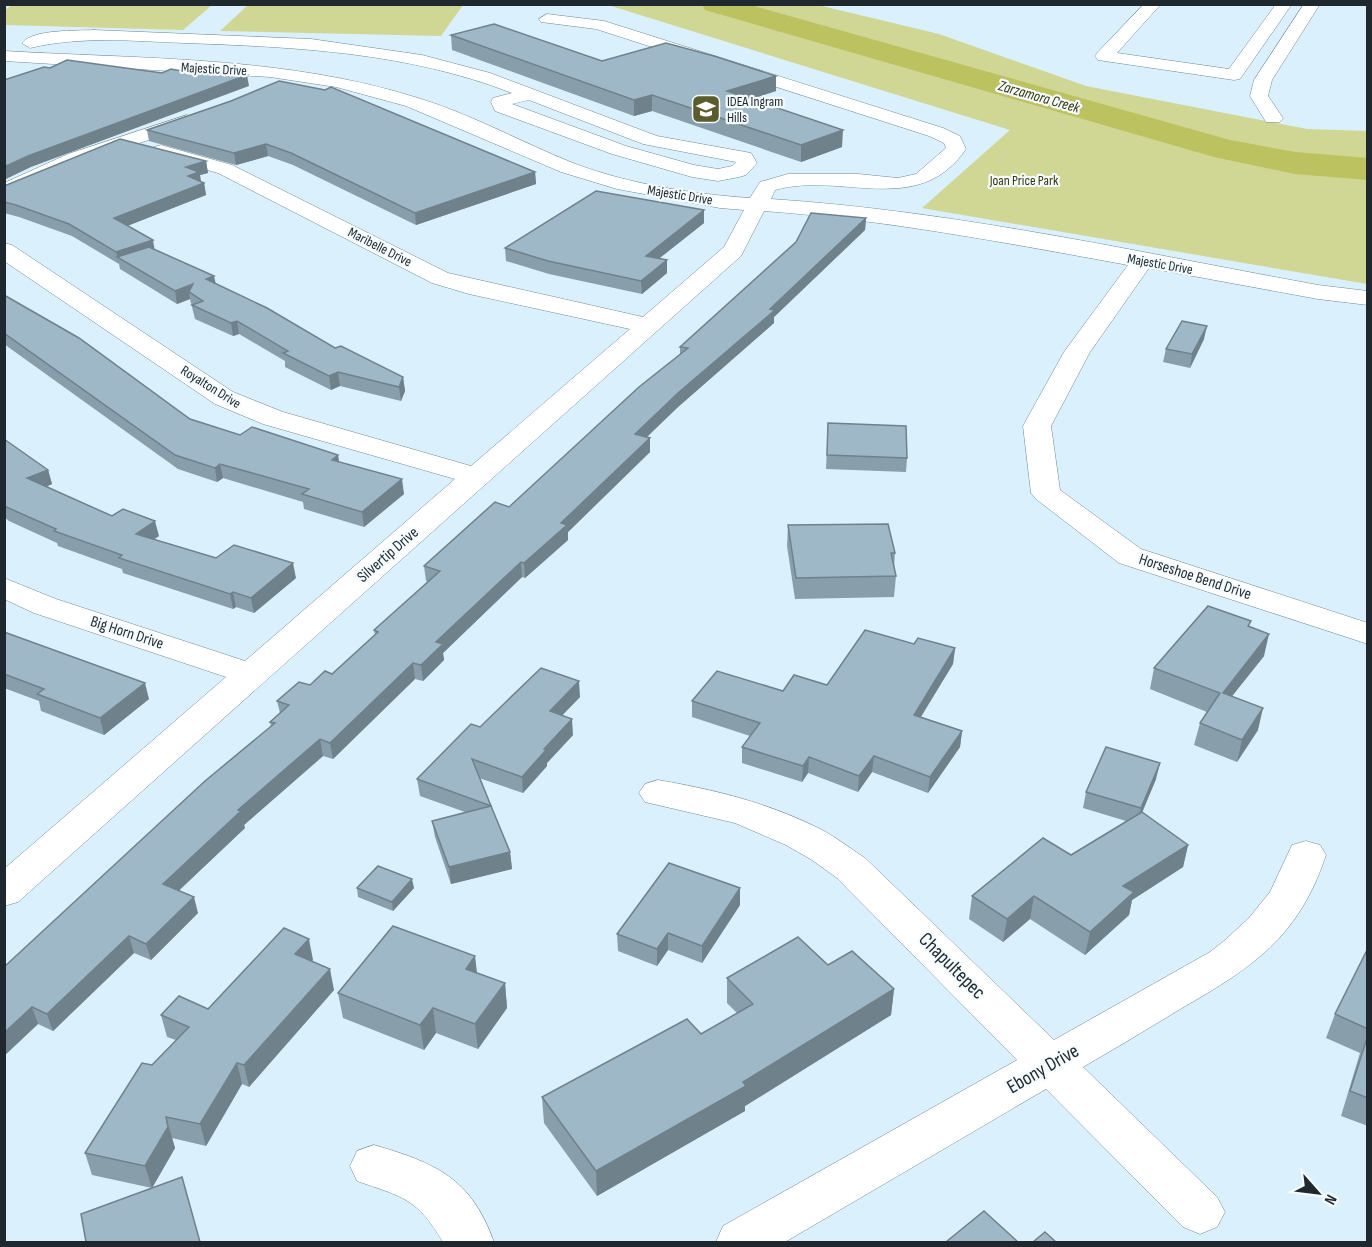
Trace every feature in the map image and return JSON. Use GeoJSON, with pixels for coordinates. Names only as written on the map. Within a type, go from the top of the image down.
{"type":"FeatureCollection","features":[{"type":"Feature","properties":{"kind":"street"},"geometry":{"type":"LineString","coordinates":[[1153,4],[1104,56],[1234,75],[1284,4]]}},
{"type":"Feature","properties":{"kind":"street"},"geometry":{"type":"LineString","coordinates":[[1273,118],[1259,96],[1263,80],[1312,4]]}},
{"type":"Feature","properties":{"kind":"street"},"geometry":{"type":"LineString","coordinates":[[547,19],[598,24],[798,86],[936,132],[953,140],[956,149],[923,178],[898,184],[858,180],[788,180],[767,186],[755,205]]}},
{"type":"Feature","properties":{"kind":"street"},"geometry":{"type":"LineString","coordinates":[[7,62],[32,42],[51,38],[145,36],[348,47],[398,55],[459,69],[649,140],[693,150],[744,157],[747,163],[739,171],[718,174],[692,171],[619,150],[511,111],[502,107],[500,102]]}},
{"type":"Feature","properties":{"kind":"street"},"geometry":{"type":"LineString","coordinates":[[275,42],[265,50],[267,54],[330,60],[400,74]]}},
{"type":"Feature","properties":{"kind":"street","name":"Majestic Drive"},"geometry":{"type":"LineString","coordinates":[[7,62],[35,58],[298,75],[397,97],[593,177],[685,197],[892,216],[1318,292],[1368,298]]}},
{"type":"Feature","properties":{"kind":"street"},"geometry":{"type":"LineString","coordinates":[[269,90],[298,75]]}},
{"type":"Feature","properties":{"kind":"street"},"geometry":{"type":"LineString","coordinates":[[481,101],[500,102],[530,94]]}},
{"type":"Feature","properties":{"kind":"street"},"geometry":{"type":"LineString","coordinates":[[4,191],[59,165],[210,113]]}},
{"type":"Feature","properties":{"kind":"street","name":"Maribelle Drive"},"geometry":{"type":"LineString","coordinates":[[122,142],[225,168],[440,278],[469,287],[647,325]]}},
{"type":"Feature","properties":{"kind":"street","name":"Silvertip Drive"},"geometry":{"type":"LineString","coordinates":[[4,892],[478,477],[733,250],[741,239],[755,205]]}},
{"type":"Feature","properties":{"kind":"street","name":"Royalton Drive"},"geometry":{"type":"LineString","coordinates":[[4,250],[224,398],[273,418],[478,477]]}},
{"type":"Feature","properties":{"kind":"street","name":"Horseshoe Bend Drive"},"geometry":{"type":"LineString","coordinates":[[1143,260],[1077,352],[1036,426],[1046,492],[1130,556],[1368,634]]}},
{"type":"Feature","properties":{"kind":"street","name":"Big Horn Drive"},"geometry":{"type":"LineString","coordinates":[[4,587],[45,606],[251,674]]}},
{"type":"Feature","properties":{"kind":"street","name":"Chapultepec"},"geometry":{"type":"LineString","coordinates":[[658,793],[689,797],[748,812],[802,836],[851,868],[1200,1212]]}},
{"type":"Feature","properties":{"kind":"street","name":"Ebony Drive"},"geometry":{"type":"LineString","coordinates":[[741,1242],[1225,963],[1250,944],[1287,902],[1299,879],[1306,855]]}},
{"type":"Feature","properties":{"kind":"street"},"geometry":{"type":"LineString","coordinates":[[374,1166],[417,1178],[441,1195],[469,1242]]}},
{"type":"Feature","properties":{"kind":"green space"},"geometry":{"type":"Polygon","coordinates":[[[13,4],[212,5],[183,30],[5,25],[5,10],[13,4]]]}},
{"type":"Feature","properties":{"kind":"green space"},"geometry":{"type":"Polygon","coordinates":[[[248,5],[463,5],[441,36],[220,31],[248,5]]]}},
{"type":"Feature","properties":{"kind":"green space","name":"Joan Price Park"},"geometry":{"type":"Polygon","coordinates":[[[608,5],[818,5],[939,34],[1086,86],[1307,129],[1367,131],[1367,284],[922,208],[1010,130],[608,5]]]}},
{"type":"Feature","properties":{"kind":"building"},"geometry":{"type":"Polygon","coordinates":[[[494,24],[602,61],[666,43],[714,56],[776,76],[727,91],[843,130],[801,145],[652,95],[634,100],[451,35],[494,24]]]}},
{"type":"Feature","properties":{"kind":"building"},"geometry":{"type":"Polygon","coordinates":[[[67,60],[162,73],[171,69],[198,74],[212,69],[247,75],[4,167],[4,80],[44,67],[50,68],[67,60]]]}},
{"type":"Feature","properties":{"kind":"building"},"geometry":{"type":"Polygon","coordinates":[[[279,81],[325,90],[331,87],[535,172],[415,213],[291,153],[266,144],[234,153],[147,130],[231,101],[279,81]]]}},
{"type":"Feature","properties":{"kind":"building"},"geometry":{"type":"Polygon","coordinates":[[[120,139],[206,161],[186,167],[199,172],[188,176],[204,183],[114,218],[153,240],[116,252],[69,224],[4,202],[4,186],[120,139]]]}},
{"type":"Feature","properties":{"kind":"building"},"geometry":{"type":"Polygon","coordinates":[[[596,191],[704,210],[646,256],[667,260],[641,281],[548,261],[505,248],[596,191]]]}},
{"type":"Feature","properties":{"kind":"building"},"geometry":{"type":"Polygon","coordinates":[[[811,213],[866,218],[770,309],[775,310],[678,393],[635,434],[650,438],[561,523],[567,525],[524,563],[521,562],[436,642],[443,644],[421,665],[413,663],[330,743],[320,739],[238,810],[241,811],[163,884],[194,897],[146,944],[129,936],[47,1014],[32,1007],[4,1033],[4,967],[205,781],[275,723],[270,722],[289,705],[277,701],[299,682],[310,685],[325,671],[332,674],[378,632],[374,630],[440,571],[424,566],[495,502],[509,507],[639,387],[688,348],[680,347],[796,242],[811,213]]]}},
{"type":"Feature","properties":{"kind":"building"},"geometry":{"type":"Polygon","coordinates":[[[149,247],[214,276],[206,279],[267,308],[335,348],[341,346],[403,377],[399,387],[338,372],[329,376],[283,353],[288,351],[237,321],[231,323],[192,305],[203,301],[189,292],[193,284],[175,291],[117,257],[149,247]]]}},
{"type":"Feature","properties":{"kind":"building"},"geometry":{"type":"Polygon","coordinates":[[[4,295],[79,338],[190,419],[240,435],[252,427],[338,455],[332,460],[402,479],[362,512],[302,494],[309,489],[220,464],[215,468],[175,455],[4,333],[4,295]]]}},
{"type":"Feature","properties":{"kind":"building"},"geometry":{"type":"Polygon","coordinates":[[[1182,321],[1207,326],[1192,354],[1166,349],[1182,321]]]}},
{"type":"Feature","properties":{"kind":"building"},"geometry":{"type":"Polygon","coordinates":[[[828,423],[906,426],[907,458],[827,455],[828,423]]]}},
{"type":"Feature","properties":{"kind":"building"},"geometry":{"type":"Polygon","coordinates":[[[4,439],[48,470],[27,478],[112,516],[123,509],[155,521],[136,534],[216,558],[234,545],[293,563],[251,598],[233,592],[230,594],[119,558],[122,555],[54,531],[56,529],[4,506],[4,439]]]}},
{"type":"Feature","properties":{"kind":"building"},"geometry":{"type":"Polygon","coordinates":[[[888,524],[895,553],[891,553],[896,576],[796,578],[788,525],[888,524]]]}},
{"type":"Feature","properties":{"kind":"building"},"geometry":{"type":"Polygon","coordinates":[[[1208,606],[1251,621],[1248,626],[1269,634],[1223,693],[1263,708],[1242,740],[1200,723],[1220,693],[1154,668],[1208,606]]]}},
{"type":"Feature","properties":{"kind":"building"},"geometry":{"type":"Polygon","coordinates":[[[865,630],[914,644],[918,638],[955,648],[914,715],[962,731],[930,777],[874,756],[859,776],[809,757],[803,766],[742,747],[760,723],[692,701],[717,671],[783,691],[794,675],[827,685],[865,630]]]}},
{"type":"Feature","properties":{"kind":"building"},"geometry":{"type":"Polygon","coordinates":[[[4,632],[145,683],[100,718],[37,694],[44,689],[4,674],[4,632]]]}},
{"type":"Feature","properties":{"kind":"building"},"geometry":{"type":"Polygon","coordinates":[[[541,668],[579,681],[550,711],[572,719],[522,777],[472,759],[491,806],[417,779],[471,724],[480,727],[541,668]]]}},
{"type":"Feature","properties":{"kind":"building"},"geometry":{"type":"Polygon","coordinates":[[[1106,747],[1160,763],[1141,808],[1086,792],[1106,747]]]}},
{"type":"Feature","properties":{"kind":"building"},"geometry":{"type":"Polygon","coordinates":[[[491,806],[510,852],[449,867],[432,821],[491,806]]]}},
{"type":"Feature","properties":{"kind":"building"},"geometry":{"type":"Polygon","coordinates":[[[1142,812],[1188,845],[1123,886],[1134,892],[1090,932],[1034,896],[1007,919],[972,896],[1043,838],[1071,855],[1142,812]]]}},
{"type":"Feature","properties":{"kind":"building"},"geometry":{"type":"Polygon","coordinates":[[[669,863],[740,888],[702,946],[668,933],[657,949],[617,934],[669,863]]]}},
{"type":"Feature","properties":{"kind":"building"},"geometry":{"type":"Polygon","coordinates":[[[378,866],[412,879],[392,902],[357,888],[378,866]]]}},
{"type":"Feature","properties":{"kind":"building"},"geometry":{"type":"Polygon","coordinates":[[[393,926],[475,956],[466,969],[505,983],[475,1024],[433,1008],[420,1025],[338,993],[393,926]]]}},
{"type":"Feature","properties":{"kind":"building"},"geometry":{"type":"Polygon","coordinates":[[[284,928],[309,939],[295,954],[330,969],[244,1065],[237,1063],[200,1124],[166,1117],[168,1127],[145,1166],[85,1153],[142,1063],[152,1065],[189,1027],[161,1015],[179,996],[208,1009],[284,928]]]}},
{"type":"Feature","properties":{"kind":"building"},"geometry":{"type":"Polygon","coordinates":[[[798,937],[828,965],[852,951],[894,989],[743,1082],[746,1086],[596,1171],[542,1097],[687,1019],[701,1034],[753,1004],[727,978],[798,937]]]}},
{"type":"Feature","properties":{"kind":"building"},"geometry":{"type":"Polygon","coordinates":[[[1368,948],[1368,1029],[1335,1014],[1368,948]]]}},
{"type":"Feature","properties":{"kind":"building"},"geometry":{"type":"Polygon","coordinates":[[[1368,1035],[1368,1098],[1350,1091],[1368,1035]]]}},
{"type":"Feature","properties":{"kind":"building"},"geometry":{"type":"Polygon","coordinates":[[[182,1177],[200,1242],[86,1242],[81,1214],[182,1177]]]}},
{"type":"Feature","properties":{"kind":"building"},"geometry":{"type":"Polygon","coordinates":[[[984,1211],[1018,1242],[946,1242],[984,1211]]]}},
{"type":"Feature","properties":{"kind":"building"},"geometry":{"type":"Polygon","coordinates":[[[1045,1232],[1056,1242],[1033,1242],[1045,1232]]]}},
{"type":"Feature","properties":{"kind":"waterway","name":"Zarzamora Creek"},"geometry":{"type":"LineString","coordinates":[[715,4],[1226,150],[1295,163],[1368,169]]}},
{"type":"Feature","properties":{"kind":"place","name":"IDEA Ingram Hills"},"geometry":{"type":"Point","coordinates":[706,109]}}]}
